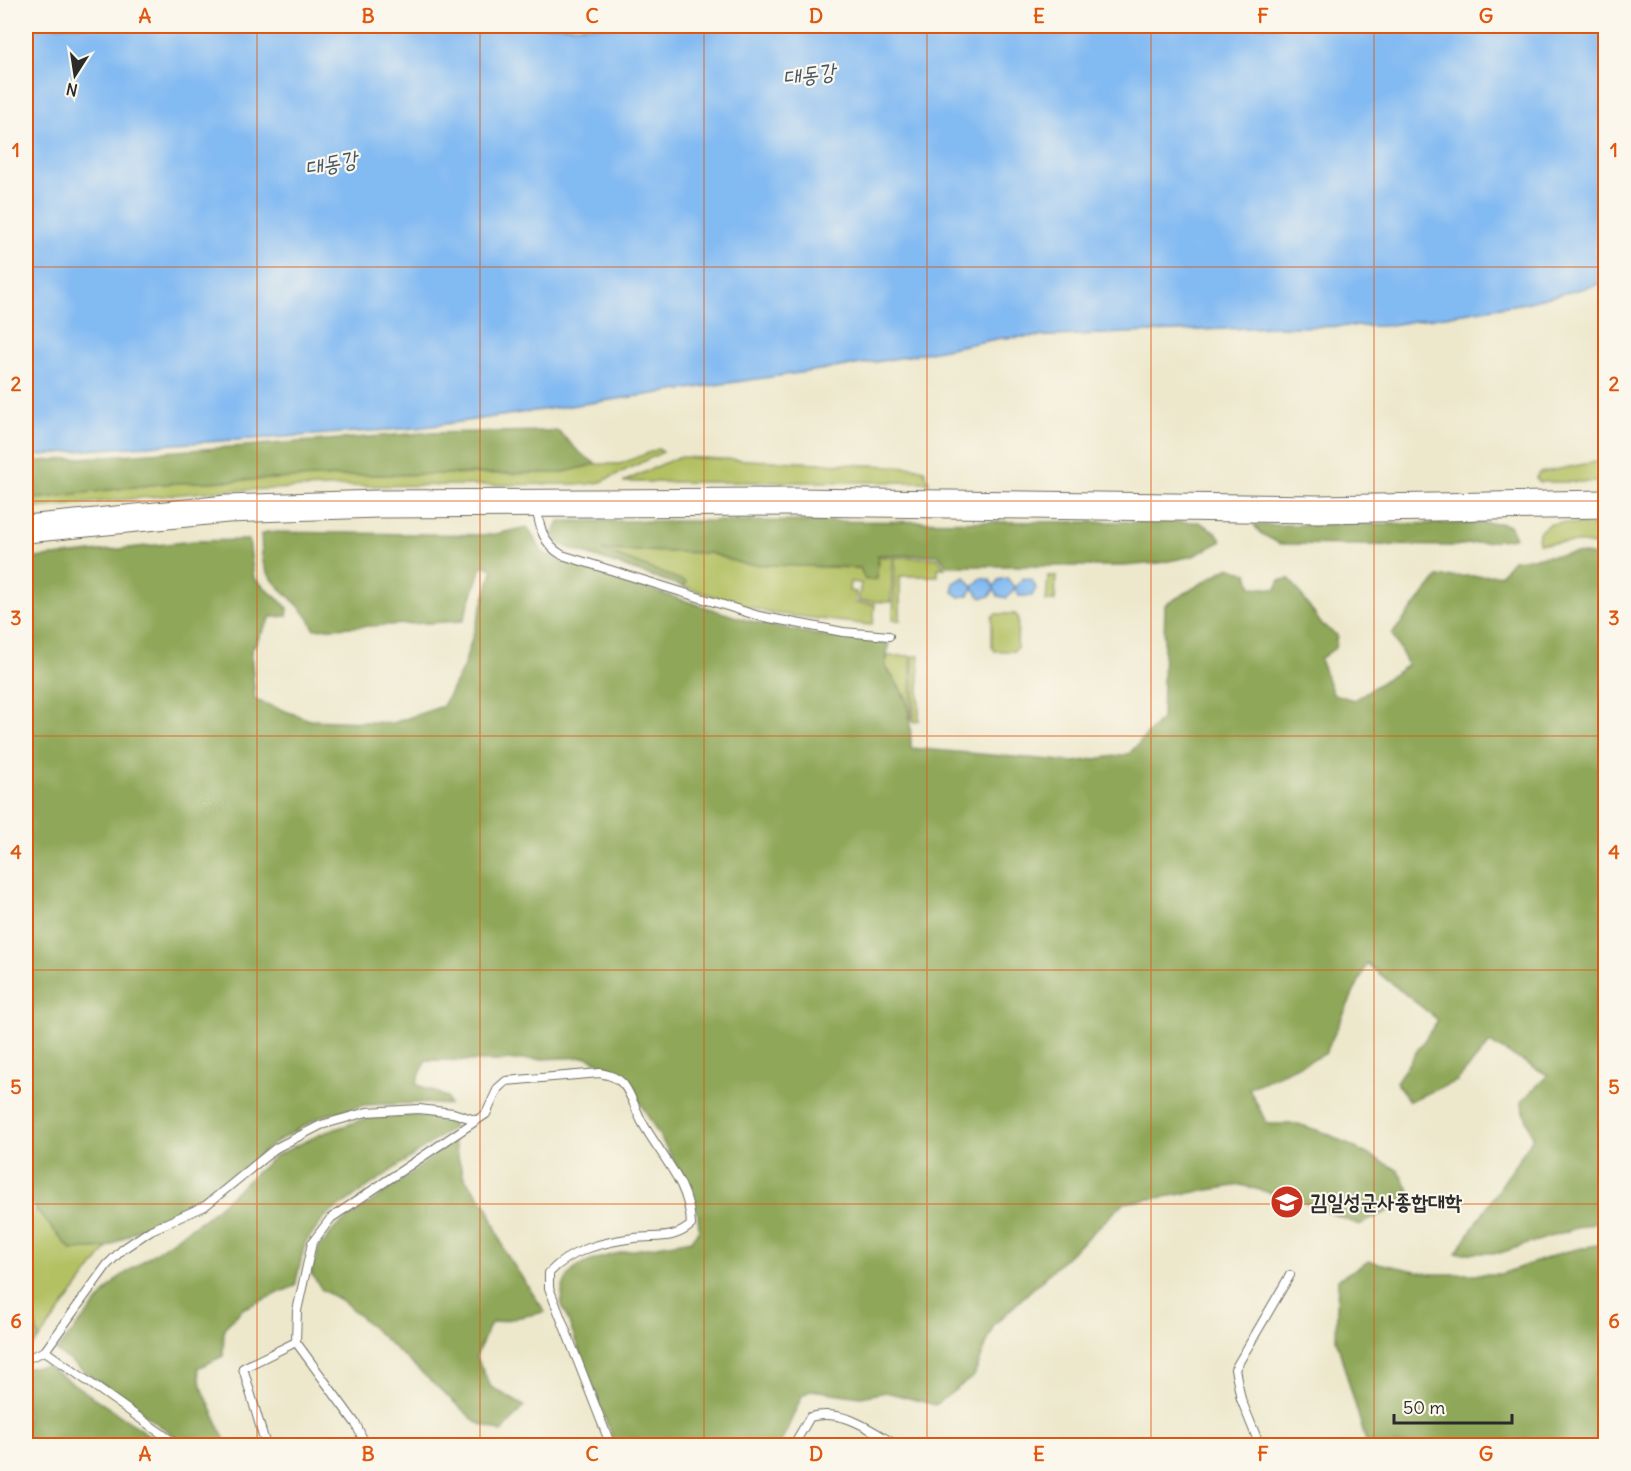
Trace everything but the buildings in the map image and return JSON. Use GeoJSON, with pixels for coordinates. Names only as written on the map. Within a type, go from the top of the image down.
{"type":"FeatureCollection","features":[{"type":"Feature","properties":{"kind":"highway"},"geometry":{"type":"LineString","coordinates":[[26,529],[227,509],[378,504],[795,502],[1318,509],[1605,504]]}},
{"type":"Feature","properties":{"kind":"lane"},"geometry":{"type":"LineString","coordinates":[[536,503],[541,530],[548,544],[562,555],[759,616],[843,632],[889,636]]}},
{"type":"Feature","properties":{"kind":"lane"},"geometry":{"type":"LineString","coordinates":[[366,1446],[356,1424],[296,1342],[297,1311],[312,1243],[331,1218],[486,1114],[498,1088],[506,1081],[600,1072],[614,1076],[624,1085],[643,1123],[682,1182],[690,1207],[691,1225],[679,1235],[634,1238],[577,1251],[559,1261],[549,1273],[549,1288],[611,1446]]}},
{"type":"Feature","properties":{"kind":"lane"},"geometry":{"type":"LineString","coordinates":[[26,1359],[45,1351],[107,1265],[123,1249],[151,1230],[205,1206],[276,1148],[321,1125],[367,1112],[419,1109],[453,1113],[475,1120]]}},
{"type":"Feature","properties":{"kind":"lane"},"geometry":{"type":"LineString","coordinates":[[1260,1446],[1241,1399],[1235,1369],[1290,1275]]}},
{"type":"Feature","properties":{"kind":"lane"},"geometry":{"type":"LineString","coordinates":[[266,1446],[243,1368],[296,1342]]}},
{"type":"Feature","properties":{"kind":"lane"},"geometry":{"type":"LineString","coordinates":[[45,1351],[179,1446]]}},
{"type":"Feature","properties":{"kind":"lane"},"geometry":{"type":"LineString","coordinates":[[793,1446],[810,1417],[825,1413],[843,1416],[898,1446]]}},
{"type":"Feature","properties":{"kind":"lane"},"geometry":{"type":"LineString","coordinates":[[163,1434],[166,1446]]}},
{"type":"Feature","properties":{"kind":"green space"},"geometry":{"type":"Polygon","coordinates":[[[558,431],[579,452],[596,464],[560,473],[365,475],[159,484],[26,500],[26,462],[424,433],[558,431]]]}},
{"type":"Feature","properties":{"kind":"green space"},"geometry":{"type":"Polygon","coordinates":[[[658,449],[663,452],[601,482],[588,484],[353,486],[214,491],[26,509],[26,500],[159,484],[365,475],[560,473],[596,464],[620,464],[658,449]]]}},
{"type":"Feature","properties":{"kind":"green space"},"geometry":{"type":"Polygon","coordinates":[[[678,457],[913,467],[924,470],[929,482],[623,482],[678,457]]]}},
{"type":"Feature","properties":{"kind":"green space"},"geometry":{"type":"Polygon","coordinates":[[[1605,460],[1605,482],[1539,482],[1536,477],[1540,473],[1605,460]]]}},
{"type":"Feature","properties":{"kind":"green space"},"geometry":{"type":"Polygon","coordinates":[[[559,521],[1199,522],[1216,532],[1222,541],[1193,556],[1159,563],[1124,566],[947,566],[939,555],[878,555],[877,579],[865,580],[860,568],[743,564],[710,553],[602,550],[686,582],[684,587],[563,546],[556,540],[554,532],[559,521]]]}},
{"type":"Feature","properties":{"kind":"green space"},"geometry":{"type":"Polygon","coordinates":[[[1499,523],[1510,526],[1515,538],[1454,546],[1280,544],[1260,533],[1254,525],[1499,523]]]}},
{"type":"Feature","properties":{"kind":"green space"},"geometry":{"type":"Polygon","coordinates":[[[1549,524],[1598,526],[1605,531],[1605,547],[1584,543],[1538,543],[1539,532],[1549,524]]]}},
{"type":"Feature","properties":{"kind":"green space"},"geometry":{"type":"Polygon","coordinates":[[[527,527],[543,553],[560,561],[746,620],[813,634],[889,644],[885,666],[907,704],[911,748],[1074,762],[1129,754],[1162,718],[1165,605],[1229,567],[1248,574],[1252,587],[1276,589],[1280,580],[1290,579],[1322,625],[1337,635],[1335,648],[1320,659],[1333,694],[1354,700],[1408,665],[1392,634],[1438,577],[1500,575],[1513,560],[1576,553],[1605,557],[1605,1219],[1500,1253],[1456,1253],[1533,1138],[1521,1102],[1548,1075],[1490,1043],[1457,1081],[1409,1101],[1396,1082],[1438,1020],[1367,964],[1325,1054],[1249,1088],[1267,1124],[1298,1124],[1326,1133],[1398,1170],[1414,1199],[1359,1225],[1301,1201],[1241,1185],[1124,1203],[994,1325],[974,1376],[935,1405],[886,1392],[861,1397],[811,1390],[802,1396],[780,1445],[615,1445],[561,1302],[565,1282],[569,1275],[581,1265],[610,1255],[692,1240],[699,1229],[698,1215],[680,1171],[624,1075],[588,1057],[494,1061],[426,1060],[416,1084],[447,1097],[449,1105],[420,1103],[365,1105],[320,1117],[274,1143],[215,1193],[139,1229],[107,1248],[71,1250],[26,1198],[26,559],[194,541],[249,540],[254,578],[288,608],[287,616],[271,617],[251,651],[255,700],[310,720],[393,723],[443,706],[463,668],[493,569],[482,565],[463,621],[314,629],[303,611],[267,572],[262,559],[261,534],[267,532],[492,535],[527,527]]]}},
{"type":"Feature","properties":{"kind":"green space"},"geometry":{"type":"Polygon","coordinates":[[[600,550],[710,553],[743,564],[860,568],[877,579],[878,557],[893,557],[891,602],[858,601],[861,583],[850,582],[849,591],[856,592],[855,603],[875,604],[873,623],[870,625],[769,613],[684,587],[685,583],[600,550]]]}},
{"type":"Feature","properties":{"kind":"green space"},"geometry":{"type":"Polygon","coordinates":[[[895,557],[938,558],[945,568],[938,568],[938,576],[900,576],[900,620],[893,620],[895,557]]]}},
{"type":"Feature","properties":{"kind":"green space"},"geometry":{"type":"Polygon","coordinates":[[[1048,576],[1056,576],[1055,601],[1046,601],[1048,576]]]}},
{"type":"Feature","properties":{"kind":"green space"},"geometry":{"type":"Polygon","coordinates":[[[995,614],[1015,614],[1018,617],[1017,648],[1014,651],[995,651],[992,647],[992,617],[995,614]]]}},
{"type":"Feature","properties":{"kind":"green space"},"geometry":{"type":"Polygon","coordinates":[[[888,656],[911,656],[912,722],[908,700],[885,666],[888,656]]]}},
{"type":"Feature","properties":{"kind":"green space"},"geometry":{"type":"Polygon","coordinates":[[[913,656],[919,656],[919,721],[914,722],[913,656]]]}},
{"type":"Feature","properties":{"kind":"green space"},"geometry":{"type":"Polygon","coordinates":[[[415,1115],[452,1118],[454,1127],[326,1216],[305,1243],[295,1286],[244,1308],[224,1328],[223,1356],[198,1368],[201,1385],[227,1445],[187,1445],[56,1351],[117,1279],[208,1216],[275,1156],[321,1134],[367,1118],[415,1115]]]}},
{"type":"Feature","properties":{"kind":"green space"},"geometry":{"type":"Polygon","coordinates":[[[453,1140],[464,1177],[488,1208],[505,1252],[545,1312],[491,1323],[476,1356],[491,1387],[524,1406],[502,1432],[476,1422],[344,1302],[322,1290],[311,1273],[319,1248],[336,1227],[412,1173],[453,1140]]]}},
{"type":"Feature","properties":{"kind":"green space"},"geometry":{"type":"Polygon","coordinates":[[[36,1209],[71,1250],[107,1248],[39,1339],[30,1307],[26,1304],[26,1226],[36,1209]]]}},
{"type":"Feature","properties":{"kind":"green space"},"geometry":{"type":"Polygon","coordinates":[[[1605,1243],[1605,1445],[1367,1445],[1336,1339],[1338,1279],[1369,1261],[1430,1274],[1501,1274],[1564,1252],[1605,1243]]]}},
{"type":"Feature","properties":{"kind":"green space"},"geometry":{"type":"Polygon","coordinates":[[[26,1304],[30,1307],[39,1339],[26,1352],[26,1304]]]}},
{"type":"Feature","properties":{"kind":"green space"},"geometry":{"type":"Polygon","coordinates":[[[47,1366],[149,1435],[154,1445],[26,1445],[26,1368],[47,1366]]]}},
{"type":"Feature","properties":{"kind":"water","name":"대동강"},"geometry":{"type":"Polygon","coordinates":[[[26,26],[1605,26],[1605,283],[1525,303],[1384,326],[1273,327],[1002,338],[882,361],[417,428],[85,450],[26,457],[26,26]]]}},
{"type":"Feature","properties":{"kind":"water"},"geometry":{"type":"Polygon","coordinates":[[[965,577],[973,587],[981,578],[990,580],[994,587],[998,580],[1007,578],[1015,588],[1007,598],[998,596],[994,589],[990,596],[981,598],[973,588],[969,595],[960,597],[953,592],[953,583],[965,577]]]}},
{"type":"Feature","properties":{"kind":"water"},"geometry":{"type":"Polygon","coordinates":[[[1023,578],[1032,580],[1036,588],[1032,596],[1019,596],[1015,588],[1023,578]]]}},
{"type":"Feature","properties":{"kind":"place","name":"김일성군사종합대학"},"geometry":{"type":"Point","coordinates":[1287,1202]}}]}
